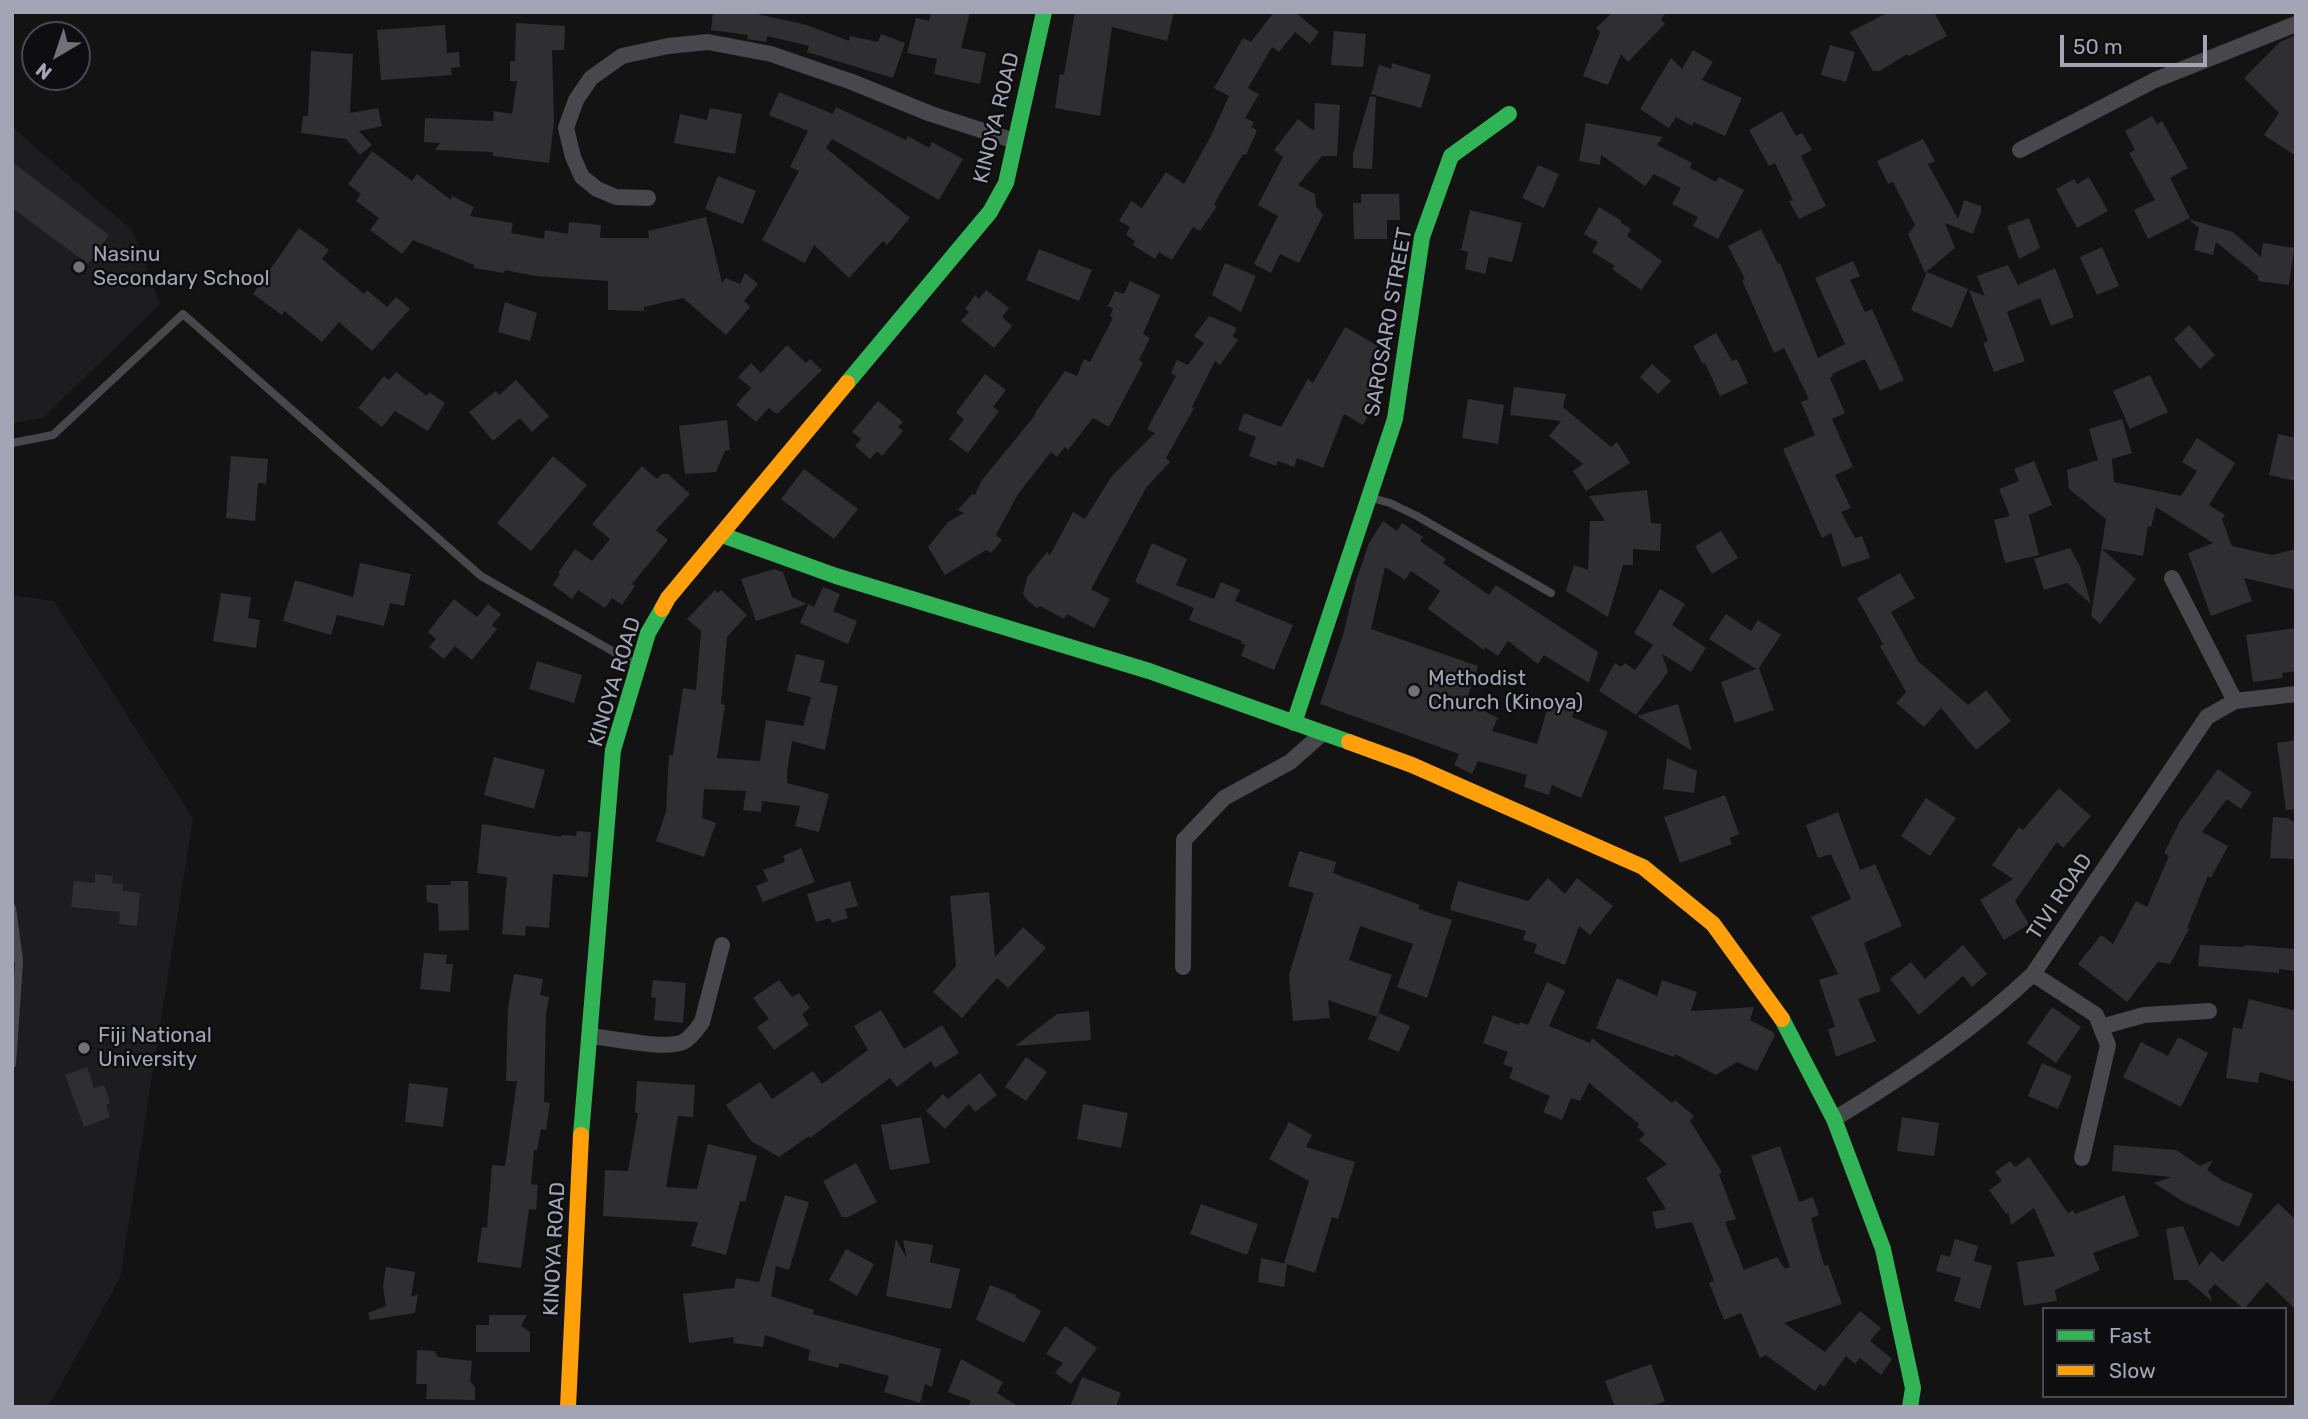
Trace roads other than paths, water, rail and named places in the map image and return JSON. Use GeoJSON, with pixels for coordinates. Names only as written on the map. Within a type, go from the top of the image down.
{"type":"FeatureCollection","features":[{"type":"Feature","properties":{"kind":"street","name":"KINOYA ROAD"},"geometry":{"type":"LineString","coordinates":[[568,1407],[583,1097],[613,750],[638,665],[649,633],[668,598],[990,212],[1006,183],[1044,12]]}},
{"type":"Feature","properties":{"kind":"street"},"geometry":{"type":"LineString","coordinates":[[2020,150],[2155,79],[2296,24]]}},
{"type":"Feature","properties":{"kind":"street"},"geometry":{"type":"LineString","coordinates":[[648,198],[616,197],[597,190],[582,177],[573,158],[566,128],[576,100],[591,78],[622,56],[668,46],[708,42],[771,54],[852,82],[931,114],[1015,141]]}},
{"type":"Feature","properties":{"kind":"street","name":"SAROSARO STREET"},"geometry":{"type":"LineString","coordinates":[[1294,723],[1395,419],[1422,237],[1451,156],[1509,114]]}},
{"type":"Feature","properties":{"kind":"street"},"geometry":{"type":"LineString","coordinates":[[722,535],[836,576],[1149,671],[1412,765],[1643,867],[1713,924],[1777,1009],[1834,1119],[1884,1249],[1913,1388],[1910,1407]]}},
{"type":"Feature","properties":{"kind":"street"},"geometry":{"type":"LineString","coordinates":[[2172,578],[2235,701]]}},
{"type":"Feature","properties":{"kind":"street","name":"TIVI ROAD"},"geometry":{"type":"LineString","coordinates":[[1834,1119],[1873,1096],[1997,1008],[2034,974],[2207,717],[2235,701],[2296,694]]}},
{"type":"Feature","properties":{"kind":"street"},"geometry":{"type":"LineString","coordinates":[[1183,967],[1184,840],[1224,799],[1290,762],[1323,733]]}},
{"type":"Feature","properties":{"kind":"street"},"geometry":{"type":"LineString","coordinates":[[590,1036],[669,1045],[684,1042],[695,1033],[702,1022],[722,945]]}},
{"type":"Feature","properties":{"kind":"street"},"geometry":{"type":"LineString","coordinates":[[2034,974],[2095,1015],[2108,1045],[2082,1158]]}},
{"type":"Feature","properties":{"kind":"street"},"geometry":{"type":"LineString","coordinates":[[2101,1027],[2144,1015],[2209,1011]]}},
{"type":"Feature","properties":{"kind":"lane"},"geometry":{"type":"LineString","coordinates":[[12,443],[53,435],[183,314],[481,576],[638,665]]}},
{"type":"Feature","properties":{"kind":"lane"},"geometry":{"type":"LineString","coordinates":[[1369,498],[1390,503],[1417,516],[1551,593]]}},
{"type":"Feature","properties":{"kind":"lane"},"geometry":{"type":"LineString","coordinates":[[12,908],[19,963],[15,1056],[12,1063]]}},
{"type":"Feature","properties":{"kind":"lane"},"geometry":{"type":"LineString","coordinates":[[12,951],[19,963]]}},
{"type":"Feature","properties":{"kind":"place","name":"Nasinu Secondary School"},"geometry":{"type":"Point","coordinates":[79,267]}},
{"type":"Feature","properties":{"kind":"place","name":"Methodist Church (Kinoya)"},"geometry":{"type":"Point","coordinates":[1414,691]}},
{"type":"Feature","properties":{"kind":"place","name":"Fiji National University"},"geometry":{"type":"Point","coordinates":[84,1048]}}]}
